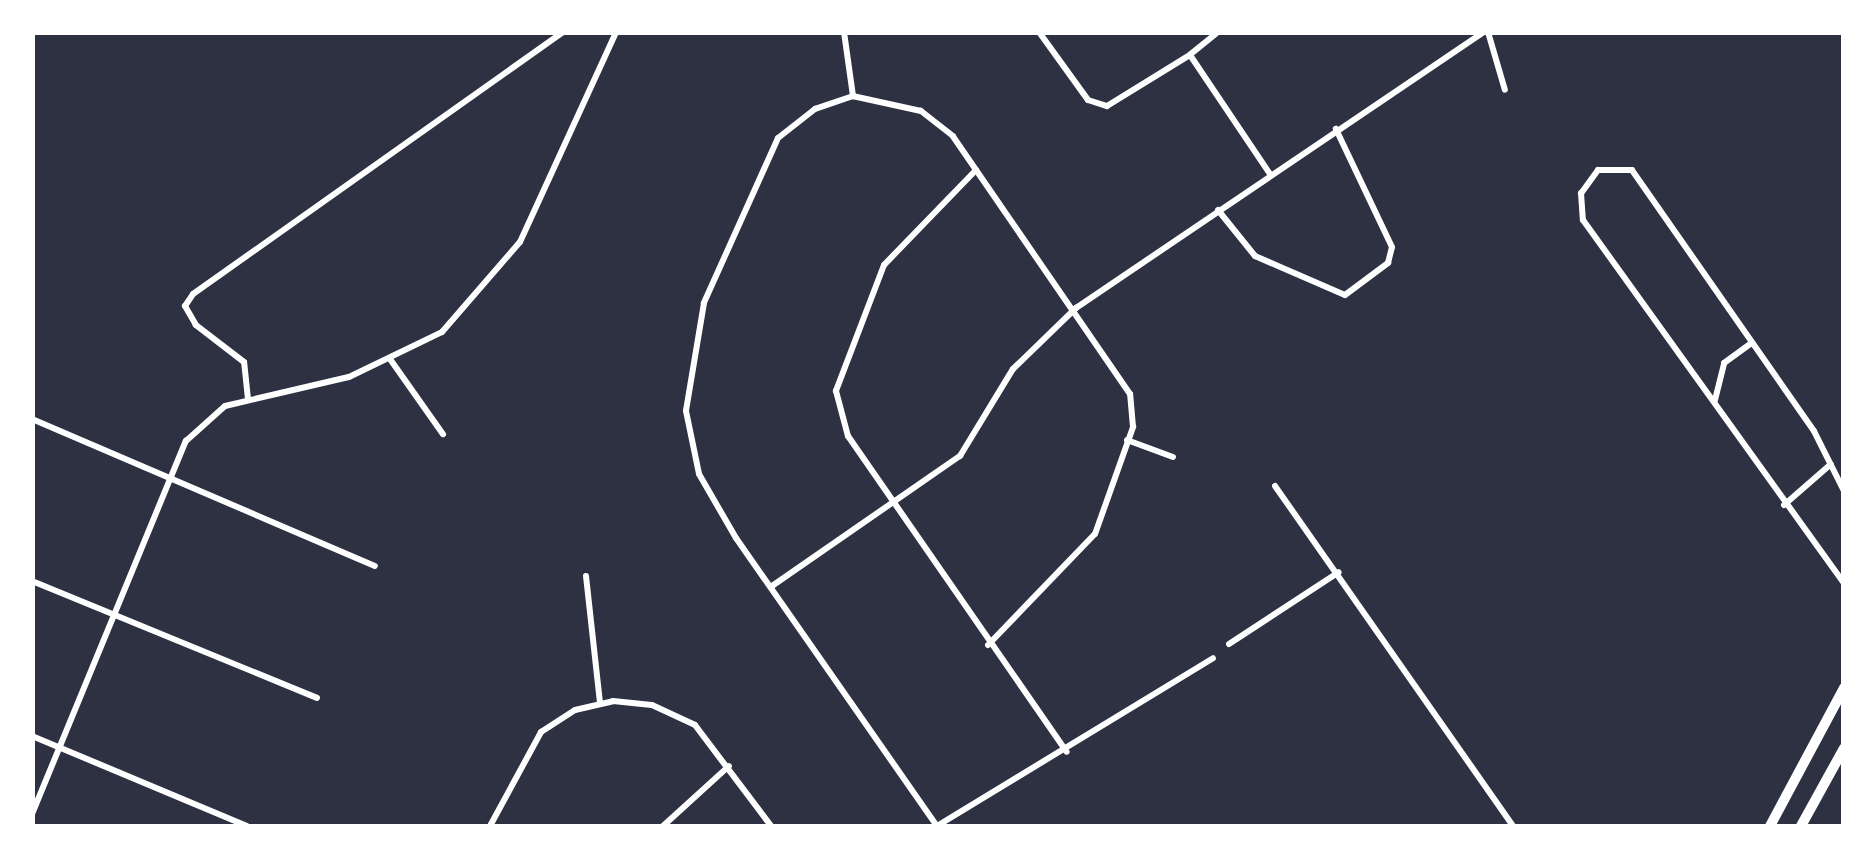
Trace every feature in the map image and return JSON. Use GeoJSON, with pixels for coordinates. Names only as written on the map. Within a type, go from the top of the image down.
{"type":"FeatureCollection","features":[{"type":"Feature","properties":{"kind":"main road"},"geometry":{"type":"LineString","coordinates":[[1770,826],[1844,688]]}},
{"type":"Feature","properties":{"kind":"main road"},"geometry":{"type":"LineString","coordinates":[[1800,826],[1844,748]]}},
{"type":"Feature","properties":{"kind":"street"},"geometry":{"type":"LineString","coordinates":[[248,400],[238,352],[207,335],[185,306],[205,280],[562,32]]}},
{"type":"Feature","properties":{"kind":"street"},"geometry":{"type":"LineString","coordinates":[[32,814],[58,746],[118,616],[169,474],[204,418],[248,400],[290,395],[390,359],[442,332],[520,242],[616,32]]}},
{"type":"Feature","properties":{"kind":"street"},"geometry":{"type":"LineString","coordinates":[[844,32],[854,96]]}},
{"type":"Feature","properties":{"kind":"street"},"geometry":{"type":"LineString","coordinates":[[1040,32],[1088,100],[1107,106],[1218,32]]}},
{"type":"Feature","properties":{"kind":"street"},"geometry":{"type":"LineString","coordinates":[[772,586],[969,447],[1013,368],[1076,308],[1336,129],[1486,32],[1505,90]]}},
{"type":"Feature","properties":{"kind":"street"},"geometry":{"type":"LineString","coordinates":[[1190,54],[1270,174]]}},
{"type":"Feature","properties":{"kind":"street"},"geometry":{"type":"LineString","coordinates":[[988,645],[1095,534],[1127,440],[1130,394],[1076,308],[976,170],[921,111],[854,96],[796,122],[758,171],[704,303],[688,376],[700,474],[936,826],[1068,752],[1213,658]]}},
{"type":"Feature","properties":{"kind":"street"},"geometry":{"type":"LineString","coordinates":[[1218,210],[1255,256],[1345,294],[1388,262],[1391,231],[1336,129]]}},
{"type":"Feature","properties":{"kind":"street"},"geometry":{"type":"LineString","coordinates":[[1844,491],[1831,464],[1752,343],[1632,170],[1615,164],[1591,176],[1579,203],[1584,220],[1784,505],[1844,583]]}},
{"type":"Feature","properties":{"kind":"street"},"geometry":{"type":"LineString","coordinates":[[976,170],[894,249],[837,378],[848,436],[988,645],[1068,752]]}},
{"type":"Feature","properties":{"kind":"street"},"geometry":{"type":"LineString","coordinates":[[1714,402],[1724,363],[1752,343]]}},
{"type":"Feature","properties":{"kind":"street"},"geometry":{"type":"LineString","coordinates":[[390,359],[444,434]]}},
{"type":"Feature","properties":{"kind":"street"},"geometry":{"type":"LineString","coordinates":[[32,419],[169,474],[375,566]]}},
{"type":"Feature","properties":{"kind":"street"},"geometry":{"type":"LineString","coordinates":[[1127,440],[1173,457]]}},
{"type":"Feature","properties":{"kind":"street"},"geometry":{"type":"LineString","coordinates":[[1784,505],[1831,464]]}},
{"type":"Feature","properties":{"kind":"street"},"geometry":{"type":"LineString","coordinates":[[1275,486],[1339,572],[1513,826]]}},
{"type":"Feature","properties":{"kind":"street"},"geometry":{"type":"LineString","coordinates":[[1229,644],[1339,572]]}},
{"type":"Feature","properties":{"kind":"street"},"geometry":{"type":"LineString","coordinates":[[586,576],[600,702]]}},
{"type":"Feature","properties":{"kind":"street"},"geometry":{"type":"LineString","coordinates":[[32,580],[317,698]]}},
{"type":"Feature","properties":{"kind":"street"},"geometry":{"type":"LineString","coordinates":[[490,826],[541,732],[600,702],[674,713],[729,766],[772,826]]}},
{"type":"Feature","properties":{"kind":"street"},"geometry":{"type":"LineString","coordinates":[[32,736],[247,826]]}},
{"type":"Feature","properties":{"kind":"street"},"geometry":{"type":"LineString","coordinates":[[663,826],[729,766]]}}]}
